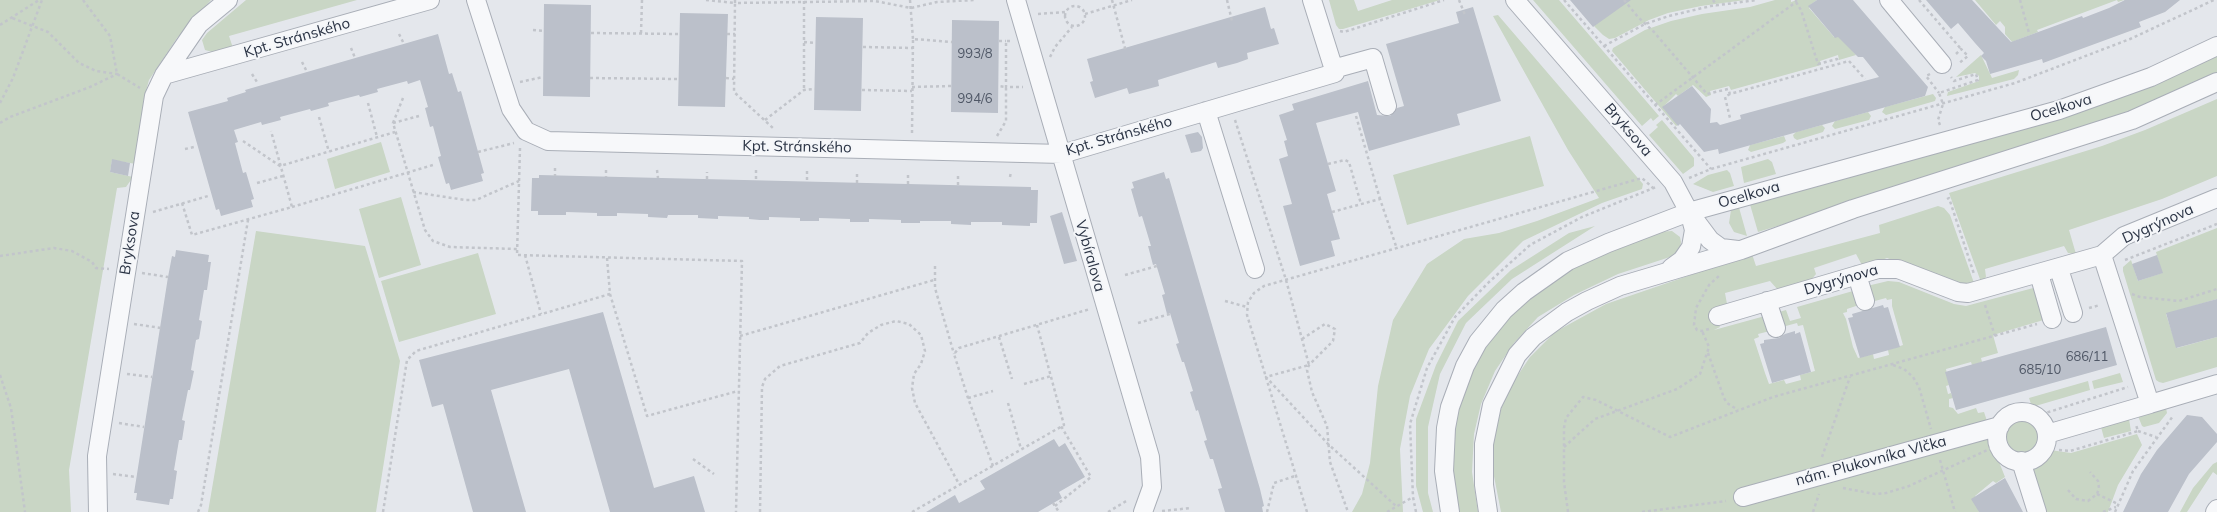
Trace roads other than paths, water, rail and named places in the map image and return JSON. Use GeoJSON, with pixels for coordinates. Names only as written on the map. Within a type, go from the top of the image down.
{"type":"FeatureCollection","features":[{"type":"Feature","properties":{"kind":"street","name":"Bryksova"},"geometry":{"type":"LineString","coordinates":[[98,512],[97,456],[125,271],[154,96],[164,75],[199,24],[228,0]]}},
{"type":"Feature","properties":{"kind":"street","name":"Kpt. Stránského"},"geometry":{"type":"LineString","coordinates":[[164,75],[430,0]]}},
{"type":"Feature","properties":{"kind":"street","name":"Kpt. Stránského"},"geometry":{"type":"LineString","coordinates":[[476,0],[511,109],[526,131],[548,141],[1062,154],[1335,74],[1333,69]]}},
{"type":"Feature","properties":{"kind":"street","name":"Vybíralova"},"geometry":{"type":"LineString","coordinates":[[1016,0],[1150,457],[1152,488],[1138,505]]}},
{"type":"Feature","properties":{"kind":"street"},"geometry":{"type":"LineString","coordinates":[[1312,0],[1333,69],[1373,58],[1387,106]]}},
{"type":"Feature","properties":{"kind":"street","name":"Bryksova"},"geometry":{"type":"LineString","coordinates":[[1515,0],[1673,182],[1689,212],[1715,245],[1728,250],[1741,250]]}},
{"type":"Feature","properties":{"kind":"street"},"geometry":{"type":"LineString","coordinates":[[1889,0],[1942,64]]}},
{"type":"Feature","properties":{"kind":"street","name":"Ocelkova"},"geometry":{"type":"LineString","coordinates":[[1450,512],[1444,478],[1444,450],[1450,407],[1465,366],[1478,342],[1490,325],[1524,292],[1568,261],[1608,243],[1689,212],[2059,110],[2151,77],[2217,46]]}},
{"type":"Feature","properties":{"kind":"street"},"geometry":{"type":"LineString","coordinates":[[1488,512],[1483,464],[1487,427],[1492,404],[1517,355],[1544,328],[1586,301],[1620,286],[1741,250],[1853,209],[2132,120],[2217,82]]}},
{"type":"Feature","properties":{"kind":"street"},"geometry":{"type":"LineString","coordinates":[[1206,111],[1255,269]]}},
{"type":"Feature","properties":{"kind":"street","name":"Dygrýnova"},"geometry":{"type":"LineString","coordinates":[[1716,322],[1767,301],[1878,269],[1898,269],[1958,292],[1968,293],[2058,269],[2102,255],[2124,236],[2217,198]]}},
{"type":"Feature","properties":{"kind":"street"},"geometry":{"type":"LineString","coordinates":[[1654,276],[1675,265],[1688,254],[1693,239],[1694,230],[1689,212]]}},
{"type":"Feature","properties":{"kind":"street"},"geometry":{"type":"LineString","coordinates":[[2102,255],[2150,404]]}},
{"type":"Feature","properties":{"kind":"street"},"geometry":{"type":"LineString","coordinates":[[2058,269],[2073,313]]}},
{"type":"Feature","properties":{"kind":"street"},"geometry":{"type":"LineString","coordinates":[[2039,274],[2052,319]]}},
{"type":"Feature","properties":{"kind":"street"},"geometry":{"type":"LineString","coordinates":[[1857,275],[1865,301]]}},
{"type":"Feature","properties":{"kind":"street"},"geometry":{"type":"LineString","coordinates":[[1767,301],[1776,328]]}},
{"type":"Feature","properties":{"kind":"street"},"geometry":{"type":"LineString","coordinates":[[2000,426],[1998,432],[1999,445],[2007,456],[2021,461],[2034,458],[2040,454],[2047,442],[2047,434],[2217,384]]}},
{"type":"Feature","properties":{"kind":"street","name":"nám. Plukovníka Vlčka"},"geometry":{"type":"LineString","coordinates":[[1736,499],[2000,426],[2005,419],[2020,412],[2036,416],[2041,421],[2047,434]]}},
{"type":"Feature","properties":{"kind":"street"},"geometry":{"type":"LineString","coordinates":[[2021,461],[2037,512]]}}]}
